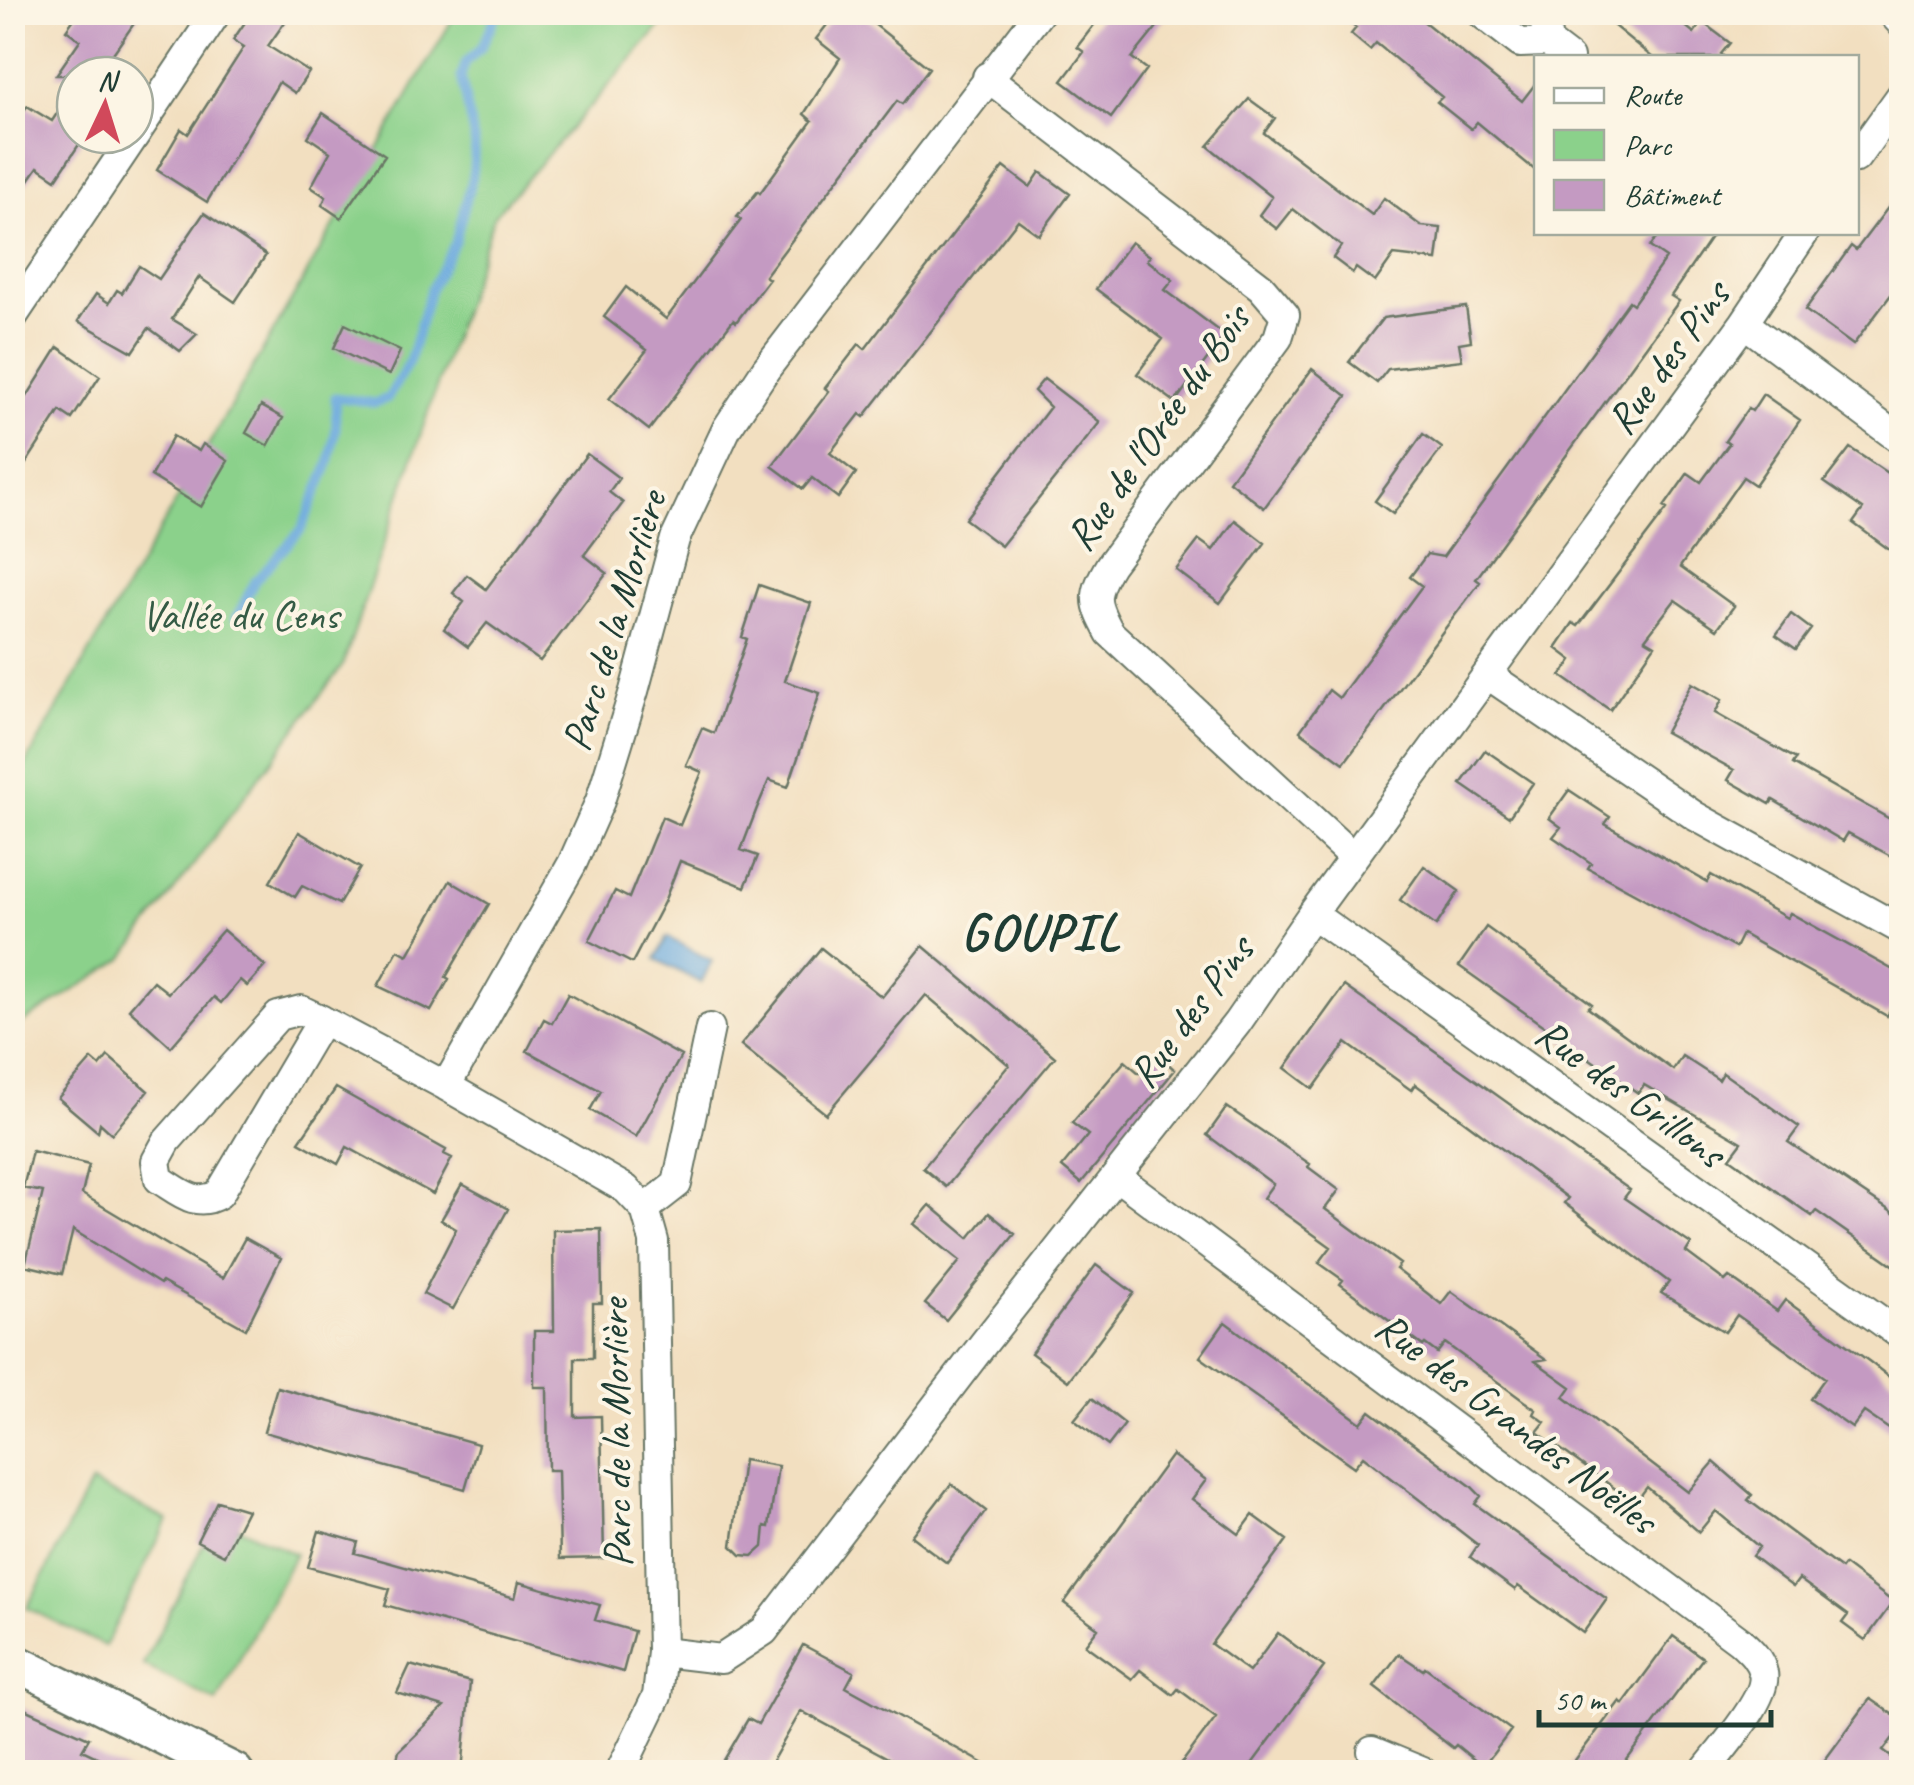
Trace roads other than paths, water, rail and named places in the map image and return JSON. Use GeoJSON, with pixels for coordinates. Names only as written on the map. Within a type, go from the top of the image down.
{"type":"FeatureCollection","features":[{"type":"Feature","properties":{"kind":"street"},"geometry":{"type":"LineString","coordinates":[[155,105],[216,12]]}},
{"type":"Feature","properties":{"kind":"street","name":"Parc de la Morlière"},"geometry":{"type":"LineString","coordinates":[[446,1086],[572,864],[600,800],[675,539],[727,428],[766,369],[1040,12]]}},
{"type":"Feature","properties":{"kind":"street"},"geometry":{"type":"LineString","coordinates":[[1480,12],[1520,43],[1558,50]]}},
{"type":"Feature","properties":{"kind":"street"},"geometry":{"type":"LineString","coordinates":[[1539,12],[1558,50]]}},
{"type":"Feature","properties":{"kind":"street"},"geometry":{"type":"LineString","coordinates":[[1891,12],[1902,24]]}},
{"type":"Feature","properties":{"kind":"street","name":"Rue de l'Orée du Bois"},"geometry":{"type":"LineString","coordinates":[[987,77],[1261,287],[1285,315],[1278,338],[1110,565],[1097,586],[1096,606],[1110,632],[1354,857]]}},
{"type":"Feature","properties":{"kind":"street"},"geometry":{"type":"LineString","coordinates":[[1859,154],[1902,94]]}},
{"type":"Feature","properties":{"kind":"street"},"geometry":{"type":"LineString","coordinates":[[12,318],[122,155]]}},
{"type":"Feature","properties":{"kind":"street","name":"Rue des Pins"},"geometry":{"type":"LineString","coordinates":[[662,1652],[720,1659],[764,1631],[1237,1024],[1312,914],[1744,323],[1800,235]]}},
{"type":"Feature","properties":{"kind":"street"},"geometry":{"type":"LineString","coordinates":[[1744,323],[1902,441]]}},
{"type":"Feature","properties":{"kind":"street"},"geometry":{"type":"LineString","coordinates":[[1488,675],[1695,816],[1902,930]]}},
{"type":"Feature","properties":{"kind":"street","name":"Rue des Grillons"},"geometry":{"type":"LineString","coordinates":[[1312,914],[1902,1336]]}},
{"type":"Feature","properties":{"kind":"street"},"geometry":{"type":"LineString","coordinates":[[322,1020],[219,1194],[208,1201],[192,1200],[159,1179],[156,1161],[167,1141],[278,1016],[301,1010],[322,1020],[446,1086],[626,1188],[645,1209],[677,1184],[710,1028]]}},
{"type":"Feature","properties":{"kind":"street","name":"Rue des Grandes Noëlles"},"geometry":{"type":"LineString","coordinates":[[1116,1176],[1756,1656],[1765,1676],[1760,1697],[1704,1772]]}},
{"type":"Feature","properties":{"kind":"street","name":"Parc de la Morlière"},"geometry":{"type":"LineString","coordinates":[[645,1209],[654,1241],[662,1652]]}},
{"type":"Feature","properties":{"kind":"street"},"geometry":{"type":"LineString","coordinates":[[620,1772],[657,1696],[662,1652]]}},
{"type":"Feature","properties":{"kind":"street"},"geometry":{"type":"LineString","coordinates":[[12,1661],[235,1772]]}},
{"type":"Feature","properties":{"kind":"street"},"geometry":{"type":"LineString","coordinates":[[1372,1750],[1424,1772]]}},
{"type":"Feature","properties":{"kind":"water"},"geometry":{"type":"Polygon","coordinates":[[[667,937],[712,961],[701,983],[656,959],[667,937]]]}},
{"type":"Feature","properties":{"kind":"waterway"},"geometry":{"type":"LineString","coordinates":[[236,618],[255,581],[301,530],[329,464],[336,428],[335,397],[375,403],[388,398],[409,362],[430,290],[455,242],[472,179],[475,145],[461,76],[466,62],[481,48],[498,12]]}},
{"type":"Feature","properties":{"kind":"district","name":"GOUPIL"},"geometry":{"type":"Point","coordinates":[1041,932]}},
{"type":"Feature","properties":{"kind":"park label","name":"Vallée du Cens"},"geometry":{"type":"Point","coordinates":[240,615]}}]}
